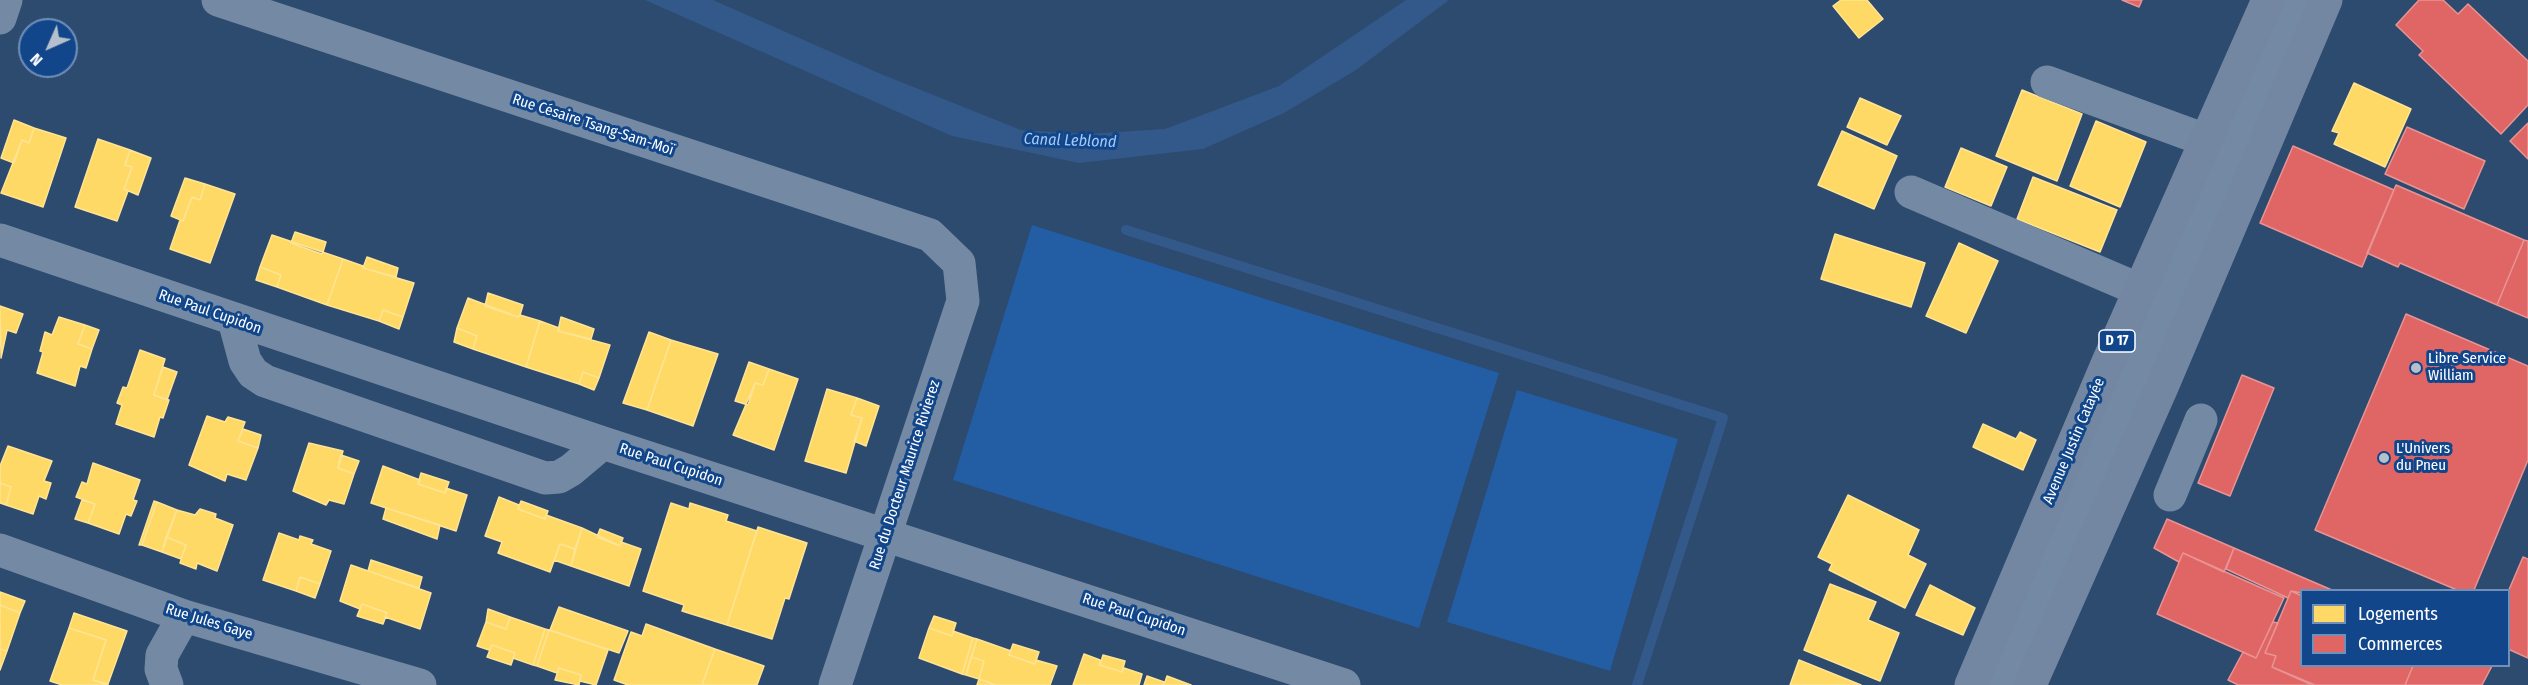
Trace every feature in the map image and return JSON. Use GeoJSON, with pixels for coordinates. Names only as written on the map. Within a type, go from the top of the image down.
{"type":"FeatureCollection","features":[{"type":"Feature","properties":{"kind":"main road","name":"Avenue Justin Catayée"},"geometry":{"type":"LineString","coordinates":[[1971,685],[2140,290],[2208,141],[2268,0]]}},
{"type":"Feature","properties":{"kind":"main road"},"geometry":{"type":"LineString","coordinates":[[2030,685],[2162,387],[2326,0]]}},
{"type":"Feature","properties":{"kind":"street"},"geometry":{"type":"LineString","coordinates":[[0,18],[6,0]]}},
{"type":"Feature","properties":{"kind":"street","name":"Rue Césaire Tsang-Sam-Moï"},"geometry":{"type":"LineString","coordinates":[[218,0],[930,235],[959,263]]}},
{"type":"Feature","properties":{"kind":"street"},"geometry":{"type":"LineString","coordinates":[[2002,685],[2264,87],[2298,0]]}},
{"type":"Feature","properties":{"kind":"street"},"geometry":{"type":"LineString","coordinates":[[2047,82],[2208,141]]}},
{"type":"Feature","properties":{"kind":"street"},"geometry":{"type":"LineString","coordinates":[[1911,192],[2140,290]]}},
{"type":"Feature","properties":{"kind":"street","name":"Rue Paul Cupidon"},"geometry":{"type":"LineString","coordinates":[[0,240],[603,443],[1344,685]]}},
{"type":"Feature","properties":{"kind":"street","name":"Rue du Docteur Maurice Rivierez"},"geometry":{"type":"LineString","coordinates":[[835,685],[963,300],[959,263]]}},
{"type":"Feature","properties":{"kind":"street"},"geometry":{"type":"LineString","coordinates":[[234,320],[246,361],[253,373],[265,381],[545,478],[559,477],[571,471],[603,443]]}},
{"type":"Feature","properties":{"kind":"street"},"geometry":{"type":"LineString","coordinates":[[2170,495],[2201,420]]}},
{"type":"Feature","properties":{"kind":"street","name":"Rue Jules Gaye"},"geometry":{"type":"LineString","coordinates":[[0,550],[184,616],[412,683]]}},
{"type":"Feature","properties":{"kind":"street"},"geometry":{"type":"LineString","coordinates":[[167,685],[161,669],[162,654],[184,616]]}},
{"type":"Feature","properties":{"kind":"street"},"geometry":{"type":"LineString","coordinates":[[366,685],[412,683]]}},
{"type":"Feature","properties":{"kind":"shaded area"},"geometry":{"type":"Polygon","coordinates":[[[1032,225],[1499,373],[1419,628],[953,480],[1032,225]]]}},
{"type":"Feature","properties":{"kind":"shaded area"},"geometry":{"type":"Polygon","coordinates":[[[1517,390],[1678,439],[1610,671],[1447,622],[1517,390]]]}},
{"type":"Feature","properties":{"kind":"water","name":"Canal Leblond"},"geometry":{"type":"Polygon","coordinates":[[[645,0],[713,0],[881,74],[1021,130],[1088,134],[1165,129],[1279,86],[1406,0],[1449,0],[1356,70],[1284,113],[1203,149],[1079,163],[952,136],[645,0]]]}},
{"type":"Feature","properties":{"kind":"building: Logements"},"geometry":{"type":"Polygon","coordinates":[[[1841,0],[1867,0],[1883,19],[1859,38],[1833,6],[1841,0]]]}},
{"type":"Feature","properties":{"kind":"building: Logements"},"geometry":{"type":"Polygon","coordinates":[[[2354,83],[2411,109],[2385,167],[2334,144],[2339,133],[2332,131],[2354,83]]]}},
{"type":"Feature","properties":{"kind":"building: Logements"},"geometry":{"type":"Polygon","coordinates":[[[2022,90],[2082,114],[2057,181],[1996,156],[2022,90]]]}},
{"type":"Feature","properties":{"kind":"building: Logements"},"geometry":{"type":"Polygon","coordinates":[[[1860,98],[1901,116],[1887,145],[1847,127],[1860,98]]]}},
{"type":"Feature","properties":{"kind":"building: Logements"},"geometry":{"type":"Polygon","coordinates":[[[14,120],[34,128],[29,143],[22,140],[14,163],[1,158],[14,120]]]}},
{"type":"Feature","properties":{"kind":"building: Logements"},"geometry":{"type":"Polygon","coordinates":[[[2096,121],[2146,142],[2120,207],[2070,186],[2096,121]]]}},
{"type":"Feature","properties":{"kind":"building: Logements"},"geometry":{"type":"Polygon","coordinates":[[[34,128],[66,138],[43,207],[1,193],[22,140],[29,143],[34,128]]]}},
{"type":"Feature","properties":{"kind":"building: Logements"},"geometry":{"type":"Polygon","coordinates":[[[1842,131],[1897,156],[1874,209],[1818,185],[1842,131]]]}},
{"type":"Feature","properties":{"kind":"building: Logements"},"geometry":{"type":"Polygon","coordinates":[[[98,139],[130,150],[125,165],[132,167],[124,189],[128,191],[117,221],[75,207],[98,139]]]}},
{"type":"Feature","properties":{"kind":"building: Logements"},"geometry":{"type":"Polygon","coordinates":[[[1961,148],[2007,167],[1991,206],[1945,187],[1961,148]]]}},
{"type":"Feature","properties":{"kind":"building: Logements"},"geometry":{"type":"Polygon","coordinates":[[[130,150],[151,158],[138,195],[124,189],[132,167],[125,165],[130,150]]]}},
{"type":"Feature","properties":{"kind":"building: Logements"},"geometry":{"type":"Polygon","coordinates":[[[2033,177],[2117,210],[2100,252],[2017,219],[2033,177]]]}},
{"type":"Feature","properties":{"kind":"building: Logements"},"geometry":{"type":"Polygon","coordinates":[[[185,178],[205,184],[200,200],[192,197],[183,221],[171,216],[185,178]]]}},
{"type":"Feature","properties":{"kind":"building: Logements"},"geometry":{"type":"Polygon","coordinates":[[[205,184],[235,194],[210,263],[170,249],[180,220],[183,221],[192,197],[200,200],[205,184]]]}},
{"type":"Feature","properties":{"kind":"building: Logements"},"geometry":{"type":"Polygon","coordinates":[[[295,232],[326,242],[322,254],[291,243],[295,232]]]}},
{"type":"Feature","properties":{"kind":"building: Logements"},"geometry":{"type":"Polygon","coordinates":[[[1835,234],[1925,263],[1911,307],[1821,279],[1835,234]]]}},
{"type":"Feature","properties":{"kind":"building: Logements"},"geometry":{"type":"Polygon","coordinates":[[[272,235],[343,259],[327,305],[277,287],[281,275],[260,267],[272,235]]]}},
{"type":"Feature","properties":{"kind":"building: Logements"},"geometry":{"type":"Polygon","coordinates":[[[1959,243],[1998,261],[1966,333],[1926,316],[1959,243]]]}},
{"type":"Feature","properties":{"kind":"building: Logements"},"geometry":{"type":"Polygon","coordinates":[[[367,257],[398,268],[396,277],[363,268],[367,257]]]}},
{"type":"Feature","properties":{"kind":"building: Logements"},"geometry":{"type":"Polygon","coordinates":[[[343,259],[363,266],[363,268],[414,283],[403,317],[383,310],[379,321],[327,305],[343,259]]]}},
{"type":"Feature","properties":{"kind":"building: Logements"},"geometry":{"type":"Polygon","coordinates":[[[260,267],[281,275],[277,287],[256,280],[260,267]]]}},
{"type":"Feature","properties":{"kind":"building: Logements"},"geometry":{"type":"Polygon","coordinates":[[[488,293],[523,305],[520,315],[518,317],[485,306],[488,293]]]}},
{"type":"Feature","properties":{"kind":"building: Logements"},"geometry":{"type":"Polygon","coordinates":[[[468,298],[518,317],[520,315],[540,321],[526,367],[473,349],[477,336],[457,328],[468,298]]]}},
{"type":"Feature","properties":{"kind":"building: Logements"},"geometry":{"type":"Polygon","coordinates":[[[0,306],[23,314],[16,333],[7,330],[1,358],[0,306]]]}},
{"type":"Feature","properties":{"kind":"building: Logements"},"geometry":{"type":"Polygon","coordinates":[[[383,310],[403,317],[399,329],[379,321],[383,310]]]}},
{"type":"Feature","properties":{"kind":"building: Logements"},"geometry":{"type":"Polygon","coordinates":[[[59,317],[85,325],[78,344],[92,349],[86,368],[80,366],[75,386],[37,373],[43,352],[40,351],[45,332],[52,335],[59,317]]]}},
{"type":"Feature","properties":{"kind":"building: Logements"},"geometry":{"type":"Polygon","coordinates":[[[561,317],[594,329],[591,339],[558,331],[561,317]]]}},
{"type":"Feature","properties":{"kind":"building: Logements"},"geometry":{"type":"Polygon","coordinates":[[[540,321],[559,328],[558,331],[610,345],[599,378],[583,372],[579,384],[526,367],[540,321]]]}},
{"type":"Feature","properties":{"kind":"building: Logements"},"geometry":{"type":"Polygon","coordinates":[[[85,325],[99,330],[92,349],[78,344],[85,325]]]}},
{"type":"Feature","properties":{"kind":"building: Logements"},"geometry":{"type":"Polygon","coordinates":[[[457,328],[477,336],[473,349],[454,342],[457,328]]]}},
{"type":"Feature","properties":{"kind":"building: Logements"},"geometry":{"type":"Polygon","coordinates":[[[649,332],[671,340],[647,410],[623,403],[649,332]]]}},
{"type":"Feature","properties":{"kind":"building: Logements"},"geometry":{"type":"Polygon","coordinates":[[[671,340],[718,354],[693,426],[647,410],[671,340]]]}},
{"type":"Feature","properties":{"kind":"building: Logements"},"geometry":{"type":"Polygon","coordinates":[[[140,350],[165,359],[154,395],[169,400],[163,418],[160,417],[154,437],[116,424],[122,405],[117,403],[123,387],[127,388],[140,350]]]}},
{"type":"Feature","properties":{"kind":"building: Logements"},"geometry":{"type":"Polygon","coordinates":[[[749,362],[769,369],[763,385],[755,383],[748,405],[735,401],[749,362]]]}},
{"type":"Feature","properties":{"kind":"building: Logements"},"geometry":{"type":"Polygon","coordinates":[[[163,367],[177,372],[167,400],[154,395],[163,367]]]}},
{"type":"Feature","properties":{"kind":"building: Logements"},"geometry":{"type":"Polygon","coordinates":[[[769,369],[798,379],[774,450],[733,435],[755,383],[763,385],[769,369]]]}},
{"type":"Feature","properties":{"kind":"building: Logements"},"geometry":{"type":"Polygon","coordinates":[[[583,372],[599,378],[594,390],[579,384],[583,372]]]}},
{"type":"Feature","properties":{"kind":"building: Logements"},"geometry":{"type":"Polygon","coordinates":[[[827,389],[857,398],[851,415],[862,418],[846,473],[805,461],[827,389]]]}},
{"type":"Feature","properties":{"kind":"building: Logements"},"geometry":{"type":"Polygon","coordinates":[[[857,398],[879,406],[866,446],[854,441],[862,418],[851,415],[857,398]]]}},
{"type":"Feature","properties":{"kind":"building: Logements"},"geometry":{"type":"Polygon","coordinates":[[[207,416],[225,422],[228,417],[245,422],[238,441],[258,448],[246,480],[227,474],[225,481],[189,465],[207,416]]]}},
{"type":"Feature","properties":{"kind":"building: Logements"},"geometry":{"type":"Polygon","coordinates":[[[1983,424],[2016,439],[2020,432],[2036,440],[2023,470],[1973,447],[1983,424]]]}},
{"type":"Feature","properties":{"kind":"building: Logements"},"geometry":{"type":"Polygon","coordinates":[[[243,429],[261,435],[258,448],[238,441],[243,429]]]}},
{"type":"Feature","properties":{"kind":"building: Logements"},"geometry":{"type":"Polygon","coordinates":[[[309,443],[343,451],[338,468],[354,474],[344,504],[329,500],[326,505],[293,491],[309,443]]]}},
{"type":"Feature","properties":{"kind":"building: Logements"},"geometry":{"type":"Polygon","coordinates":[[[8,446],[52,461],[44,481],[51,483],[46,499],[39,496],[33,514],[6,505],[11,487],[0,483],[0,466],[8,446]]]}},
{"type":"Feature","properties":{"kind":"building: Logements"},"geometry":{"type":"Polygon","coordinates":[[[341,455],[359,461],[354,474],[338,468],[341,455]]]}},
{"type":"Feature","properties":{"kind":"building: Logements"},"geometry":{"type":"Polygon","coordinates":[[[93,463],[140,480],[133,500],[137,501],[131,516],[126,514],[119,534],[88,523],[95,504],[76,497],[82,482],[87,484],[93,463]]]}},
{"type":"Feature","properties":{"kind":"building: Logements"},"geometry":{"type":"Polygon","coordinates":[[[383,466],[420,480],[418,484],[445,493],[446,488],[467,495],[456,531],[371,503],[383,466]]]}},
{"type":"Feature","properties":{"kind":"building: Logements"},"geometry":{"type":"Polygon","coordinates":[[[421,473],[449,482],[445,493],[418,484],[421,473]]]}},
{"type":"Feature","properties":{"kind":"building: Logements"},"geometry":{"type":"Polygon","coordinates":[[[0,483],[11,487],[6,505],[0,503],[0,483]]]}},
{"type":"Feature","properties":{"kind":"building: Logements"},"geometry":{"type":"Polygon","coordinates":[[[1848,495],[1919,530],[1908,555],[1926,564],[1905,608],[1829,570],[1832,564],[1818,557],[1848,495]]]}},
{"type":"Feature","properties":{"kind":"building: Logements"},"geometry":{"type":"Polygon","coordinates":[[[499,497],[519,505],[518,509],[545,519],[546,515],[582,528],[575,549],[560,544],[550,572],[498,553],[502,542],[485,536],[499,497]]]}},
{"type":"Feature","properties":{"kind":"building: Logements"},"geometry":{"type":"Polygon","coordinates":[[[82,500],[95,504],[88,523],[75,519],[82,500]]]}},
{"type":"Feature","properties":{"kind":"building: Logements"},"geometry":{"type":"Polygon","coordinates":[[[154,501],[157,502],[142,545],[139,545],[154,501]]]}},
{"type":"Feature","properties":{"kind":"building: Logements"},"geometry":{"type":"Polygon","coordinates":[[[521,501],[548,511],[545,519],[518,509],[521,501]]]}},
{"type":"Feature","properties":{"kind":"building: Logements"},"geometry":{"type":"Polygon","coordinates":[[[157,502],[177,510],[162,552],[142,545],[157,502]]]}},
{"type":"Feature","properties":{"kind":"building: Logements"},"geometry":{"type":"Polygon","coordinates":[[[671,503],[689,509],[690,503],[728,515],[726,521],[757,531],[727,625],[682,611],[684,605],[643,591],[671,503]]]}},
{"type":"Feature","properties":{"kind":"building: Logements"},"geometry":{"type":"Polygon","coordinates":[[[386,508],[440,525],[437,539],[383,519],[386,508]]]}},
{"type":"Feature","properties":{"kind":"building: Logements"},"geometry":{"type":"Polygon","coordinates":[[[200,509],[216,514],[215,518],[233,525],[217,571],[197,563],[196,569],[180,563],[186,545],[166,537],[177,510],[195,515],[200,509]]]}},
{"type":"Feature","properties":{"kind":"building: Logements"},"geometry":{"type":"Polygon","coordinates":[[[758,527],[807,543],[789,599],[785,598],[772,639],[727,625],[758,527]]]}},
{"type":"Feature","properties":{"kind":"building: Logements"},"geometry":{"type":"Polygon","coordinates":[[[582,528],[620,546],[621,542],[641,549],[629,586],[571,566],[582,528]]]}},
{"type":"Feature","properties":{"kind":"building: Logements"},"geometry":{"type":"Polygon","coordinates":[[[600,529],[623,538],[620,546],[597,537],[600,529]]]}},
{"type":"Feature","properties":{"kind":"building: Logements"},"geometry":{"type":"Polygon","coordinates":[[[279,533],[299,540],[300,536],[313,540],[311,544],[331,551],[320,584],[300,577],[296,591],[263,580],[279,533]]]}},
{"type":"Feature","properties":{"kind":"building: Logements"},"geometry":{"type":"Polygon","coordinates":[[[166,537],[186,545],[181,559],[162,552],[166,537]]]}},
{"type":"Feature","properties":{"kind":"building: Logements"},"geometry":{"type":"Polygon","coordinates":[[[560,544],[575,549],[571,566],[554,560],[560,544]]]}},
{"type":"Feature","properties":{"kind":"building: Logements"},"geometry":{"type":"Polygon","coordinates":[[[371,560],[422,577],[419,588],[368,571],[371,560]]]}},
{"type":"Feature","properties":{"kind":"building: Logements"},"geometry":{"type":"Polygon","coordinates":[[[351,565],[431,593],[420,629],[385,617],[387,613],[362,604],[360,609],[340,601],[351,565]]]}},
{"type":"Feature","properties":{"kind":"building: Logements"},"geometry":{"type":"Polygon","coordinates":[[[300,577],[320,584],[315,598],[296,591],[300,577]]]}},
{"type":"Feature","properties":{"kind":"building: Logements"},"geometry":{"type":"Polygon","coordinates":[[[1830,584],[1876,602],[1868,620],[1899,633],[1880,681],[1804,650],[1830,584]]]}},
{"type":"Feature","properties":{"kind":"building: Logements"},"geometry":{"type":"Polygon","coordinates":[[[1930,585],[1975,608],[1963,635],[1916,615],[1930,585]]]}},
{"type":"Feature","properties":{"kind":"building: Logements"},"geometry":{"type":"Polygon","coordinates":[[[0,592],[25,601],[20,613],[0,605],[0,592]]]}},
{"type":"Feature","properties":{"kind":"building: Logements"},"geometry":{"type":"Polygon","coordinates":[[[362,604],[387,613],[383,624],[357,616],[362,604]]]}},
{"type":"Feature","properties":{"kind":"building: Logements"},"geometry":{"type":"Polygon","coordinates":[[[0,605],[20,613],[7,651],[0,649],[0,605]]]}},
{"type":"Feature","properties":{"kind":"building: Logements"},"geometry":{"type":"Polygon","coordinates":[[[559,607],[628,631],[619,653],[550,630],[559,607]]]}},
{"type":"Feature","properties":{"kind":"building: Logements"},"geometry":{"type":"Polygon","coordinates":[[[488,609],[510,617],[506,629],[486,622],[488,609]]]}},
{"type":"Feature","properties":{"kind":"building: Logements"},"geometry":{"type":"Polygon","coordinates":[[[74,613],[127,631],[108,684],[93,680],[106,640],[69,628],[74,613]]]}},
{"type":"Feature","properties":{"kind":"building: Logements"},"geometry":{"type":"Polygon","coordinates":[[[934,616],[956,623],[952,636],[929,628],[934,616]]]}},
{"type":"Feature","properties":{"kind":"building: Logements"},"geometry":{"type":"Polygon","coordinates":[[[510,617],[545,629],[533,665],[513,658],[515,653],[492,645],[489,650],[477,646],[486,622],[506,629],[510,617]]]}},
{"type":"Feature","properties":{"kind":"building: Logements"},"geometry":{"type":"Polygon","coordinates":[[[646,624],[715,649],[702,685],[628,685],[614,680],[631,632],[642,636],[646,624]]]}},
{"type":"Feature","properties":{"kind":"building: Logements"},"geometry":{"type":"Polygon","coordinates":[[[69,628],[106,640],[93,680],[108,685],[62,685],[50,681],[69,628]]]}},
{"type":"Feature","properties":{"kind":"building: Logements"},"geometry":{"type":"Polygon","coordinates":[[[929,628],[952,636],[953,631],[973,638],[962,674],[919,658],[929,628]]]}},
{"type":"Feature","properties":{"kind":"building: Logements"},"geometry":{"type":"Polygon","coordinates":[[[545,629],[549,630],[537,666],[533,665],[545,629]]]}},
{"type":"Feature","properties":{"kind":"building: Logements"},"geometry":{"type":"Polygon","coordinates":[[[549,630],[608,650],[596,685],[580,681],[581,675],[559,668],[557,673],[537,666],[549,630]]]}},
{"type":"Feature","properties":{"kind":"building: Logements"},"geometry":{"type":"Polygon","coordinates":[[[973,638],[977,639],[966,675],[962,674],[973,638]]]}},
{"type":"Feature","properties":{"kind":"building: Logements"},"geometry":{"type":"Polygon","coordinates":[[[977,639],[1011,651],[1009,655],[1035,664],[1036,660],[1057,666],[1050,685],[996,685],[979,679],[984,661],[971,657],[977,639]]]}},
{"type":"Feature","properties":{"kind":"building: Logements"},"geometry":{"type":"Polygon","coordinates":[[[1013,644],[1039,652],[1035,664],[1009,655],[1013,644]]]}},
{"type":"Feature","properties":{"kind":"building: Logements"},"geometry":{"type":"Polygon","coordinates":[[[492,645],[515,653],[511,665],[487,657],[492,645]]]}},
{"type":"Feature","properties":{"kind":"building: Logements"},"geometry":{"type":"Polygon","coordinates":[[[0,649],[7,651],[0,670],[0,649]]]}},
{"type":"Feature","properties":{"kind":"building: Logements"},"geometry":{"type":"Polygon","coordinates":[[[715,649],[764,666],[757,685],[702,685],[715,649]]]}},
{"type":"Feature","properties":{"kind":"building: Logements"},"geometry":{"type":"Polygon","coordinates":[[[1084,654],[1100,660],[1100,665],[1122,672],[1124,668],[1142,674],[1139,685],[1073,685],[1084,654]]]}},
{"type":"Feature","properties":{"kind":"building: Logements"},"geometry":{"type":"Polygon","coordinates":[[[1103,655],[1125,661],[1122,672],[1100,665],[1103,655]]]}},
{"type":"Feature","properties":{"kind":"building: Logements"},"geometry":{"type":"Polygon","coordinates":[[[971,657],[984,661],[979,679],[966,675],[971,657]]]}},
{"type":"Feature","properties":{"kind":"building: Logements"},"geometry":{"type":"Polygon","coordinates":[[[1799,660],[1861,685],[1790,685],[1799,660]]]}},
{"type":"Feature","properties":{"kind":"building: Logements"},"geometry":{"type":"Polygon","coordinates":[[[559,668],[581,675],[579,685],[555,680],[559,668]]]}},
{"type":"Feature","properties":{"kind":"building: Logements"},"geometry":{"type":"Polygon","coordinates":[[[1147,676],[1164,682],[1164,685],[1144,685],[1147,676]]]}},
{"type":"Feature","properties":{"kind":"building: Logements"},"geometry":{"type":"Polygon","coordinates":[[[1167,676],[1191,685],[1164,685],[1167,676]]]}},
{"type":"Feature","properties":{"kind":"building: Logements"},"geometry":{"type":"Polygon","coordinates":[[[979,679],[996,685],[977,685],[979,679]]]}},
{"type":"Feature","properties":{"kind":"building: Commerces"},"geometry":{"type":"Polygon","coordinates":[[[2122,0],[2142,0],[2139,7],[2122,0]]]}},
{"type":"Feature","properties":{"kind":"building: Commerces"},"geometry":{"type":"Polygon","coordinates":[[[2419,0],[2443,0],[2458,14],[2468,4],[2528,61],[2528,105],[2501,134],[2419,55],[2423,51],[2396,25],[2419,0]]]}},
{"type":"Feature","properties":{"kind":"building: Commerces"},"geometry":{"type":"Polygon","coordinates":[[[2528,123],[2528,159],[2510,141],[2528,123]]]}},
{"type":"Feature","properties":{"kind":"building: Commerces"},"geometry":{"type":"Polygon","coordinates":[[[2407,127],[2485,161],[2464,209],[2385,174],[2407,127]]]}},
{"type":"Feature","properties":{"kind":"building: Commerces"},"geometry":{"type":"Polygon","coordinates":[[[2293,146],[2394,190],[2362,267],[2260,223],[2293,146]]]}},
{"type":"Feature","properties":{"kind":"building: Commerces"},"geometry":{"type":"Polygon","coordinates":[[[2396,185],[2524,240],[2497,305],[2400,263],[2398,267],[2367,253],[2396,185]]]}},
{"type":"Feature","properties":{"kind":"building: Commerces"},"geometry":{"type":"Polygon","coordinates":[[[2524,240],[2528,241],[2528,318],[2497,305],[2524,240]]]}},
{"type":"Feature","properties":{"kind":"building: Commerces"},"geometry":{"type":"Polygon","coordinates":[[[2406,314],[2528,366],[2528,460],[2474,589],[2455,589],[2315,530],[2406,314]]]}},
{"type":"Feature","properties":{"kind":"building: Commerces"},"geometry":{"type":"Polygon","coordinates":[[[2242,375],[2274,388],[2230,496],[2198,483],[2242,375]]]}},
{"type":"Feature","properties":{"kind":"building: Commerces"},"geometry":{"type":"Polygon","coordinates":[[[2167,519],[2234,548],[2224,572],[2183,553],[2179,562],[2154,548],[2167,519]]]}},
{"type":"Feature","properties":{"kind":"building: Commerces"},"geometry":{"type":"Polygon","coordinates":[[[2234,548],[2330,589],[2300,589],[2300,595],[2291,591],[2288,598],[2226,569],[2234,548]]]}},
{"type":"Feature","properties":{"kind":"building: Commerces"},"geometry":{"type":"Polygon","coordinates":[[[2183,553],[2284,598],[2256,658],[2157,614],[2183,553]]]}},
{"type":"Feature","properties":{"kind":"building: Commerces"},"geometry":{"type":"Polygon","coordinates":[[[2523,557],[2528,559],[2528,658],[2510,650],[2509,589],[2523,557]]]}},
{"type":"Feature","properties":{"kind":"building: Commerces"},"geometry":{"type":"Polygon","coordinates":[[[2291,591],[2300,593],[2300,667],[2413,667],[2405,685],[2312,685],[2272,667],[2276,656],[2265,653],[2291,591]]]}},
{"type":"Feature","properties":{"kind":"building: Commerces"},"geometry":{"type":"Polygon","coordinates":[[[2273,622],[2278,623],[2265,653],[2276,656],[2272,667],[2315,685],[2238,685],[2228,680],[2243,652],[2256,658],[2273,622]]]}},
{"type":"Feature","properties":{"kind":"building: Commerces"},"geometry":{"type":"Polygon","coordinates":[[[2413,667],[2491,667],[2482,685],[2405,685],[2413,667]]]}},
{"type":"Feature","properties":{"kind":"waterway"},"geometry":{"type":"LineString","coordinates":[[1126,230],[1723,418],[1637,685]]}},
{"type":"Feature","properties":{"kind":"place","name":"Libre Service William"},"geometry":{"type":"Point","coordinates":[2416,368]}},
{"type":"Feature","properties":{"kind":"place","name":"L'Univers du Pneu"},"geometry":{"type":"Point","coordinates":[2384,458]}}]}
